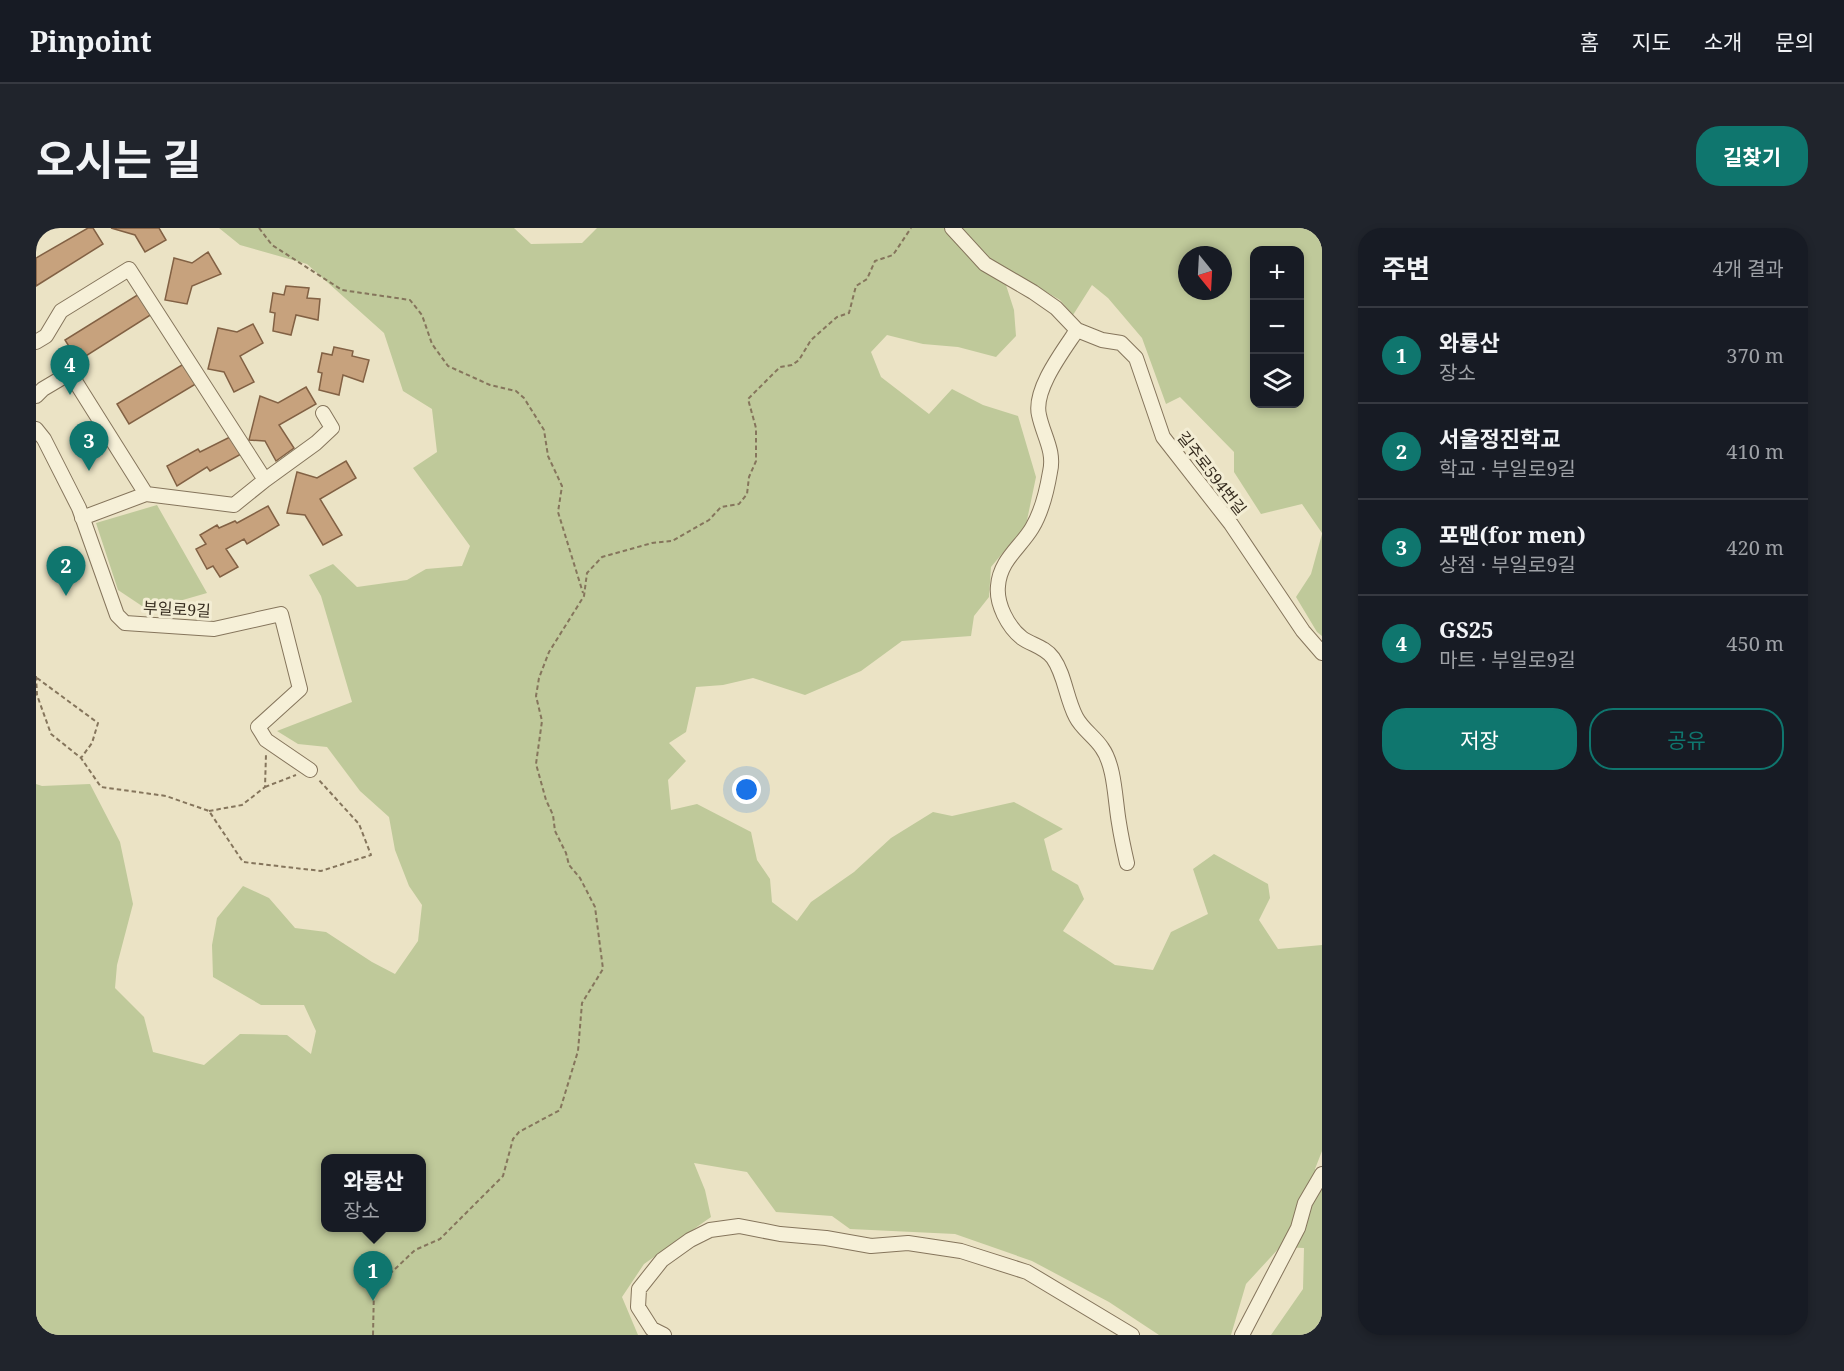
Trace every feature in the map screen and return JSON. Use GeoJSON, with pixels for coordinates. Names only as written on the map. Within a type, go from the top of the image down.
{"type":"FeatureCollection","features":[{"type":"Feature","properties":{"kind":"street"},"geometry":{"type":"LineString","coordinates":[[952,228],[985,264],[1056,308],[1077,330],[1058,358],[1038,400],[1038,414],[1050,446],[1051,471],[1032,528],[1001,570],[998,586],[999,597],[1003,611],[1012,627],[1023,638],[1053,657],[1076,717],[1103,748],[1111,771],[1127,863]]}},
{"type":"Feature","properties":{"kind":"street"},"geometry":{"type":"LineString","coordinates":[[36,342],[46,336],[61,311],[129,269],[265,480]]}},
{"type":"Feature","properties":{"kind":"street","name":"길주로594번길"},"geometry":{"type":"LineString","coordinates":[[1077,330],[1102,340],[1121,343],[1137,358],[1163,437],[1232,524],[1303,631],[1322,652]]}},
{"type":"Feature","properties":{"kind":"street"},"geometry":{"type":"LineString","coordinates":[[36,396],[43,389],[70,373],[146,494]]}},
{"type":"Feature","properties":{"kind":"street"},"geometry":{"type":"LineString","coordinates":[[82,518],[146,494],[234,505],[316,443],[332,428],[323,412]]}},
{"type":"Feature","properties":{"kind":"street","name":"부일로9길"},"geometry":{"type":"LineString","coordinates":[[36,429],[44,439],[82,518],[117,615],[125,623],[214,629],[281,614],[300,689],[258,727],[266,740]]}},
{"type":"Feature","properties":{"kind":"street"},"geometry":{"type":"LineString","coordinates":[[266,740],[310,770]]}},
{"type":"Feature","properties":{"kind":"street"},"geometry":{"type":"LineString","coordinates":[[1242,1335],[1298,1228],[1305,1203],[1322,1174]]}},
{"type":"Feature","properties":{"kind":"street"},"geometry":{"type":"LineString","coordinates":[[664,1335],[652,1329],[638,1307],[639,1289],[662,1260],[690,1240],[710,1230],[739,1226],[871,1246],[908,1243],[961,1251],[1027,1272],[1132,1335]]}},
{"type":"Feature","properties":{"kind":"path"},"geometry":{"type":"LineString","coordinates":[[259,228],[272,245],[342,290],[410,300],[422,315],[432,344],[448,366],[490,385],[516,391],[524,398],[544,430],[548,456],[562,486],[558,512],[584,596]]}},
{"type":"Feature","properties":{"kind":"path"},"geometry":{"type":"LineString","coordinates":[[373,1335],[374,1289],[415,1250],[440,1239],[503,1176],[513,1139],[519,1132],[560,1110],[578,1051],[582,1003],[603,969],[595,907],[580,878],[569,865],[555,831],[553,815],[546,800],[536,764],[542,721],[536,696],[539,678],[549,652],[584,596],[587,573],[602,557],[652,543],[672,541],[709,520],[721,507],[739,504],[747,494],[749,477],[756,461],[756,428],[748,399],[780,367],[798,360],[811,340],[837,317],[849,313],[856,286],[867,279],[875,261],[893,255],[911,228]]}},
{"type":"Feature","properties":{"kind":"path"},"geometry":{"type":"LineString","coordinates":[[36,677],[37,695],[51,735],[81,758],[101,787],[166,796],[208,811],[242,805],[265,787],[310,770],[359,824],[370,855],[321,871],[243,862],[208,811]]}},
{"type":"Feature","properties":{"kind":"path"},"geometry":{"type":"LineString","coordinates":[[36,677],[98,723],[92,743],[81,758]]}},
{"type":"Feature","properties":{"kind":"path"},"geometry":{"type":"LineString","coordinates":[[265,787],[266,740]]}},
{"type":"Feature","properties":{"kind":"green space"},"geometry":{"type":"Polygon","coordinates":[[[219,228],[514,228],[531,244],[582,243],[597,228],[1322,228],[1322,533],[1302,504],[1261,514],[1234,472],[1234,452],[1180,397],[1166,404],[1142,338],[1108,298],[1092,285],[1073,315],[1060,300],[1026,280],[1005,282],[1014,310],[1016,336],[996,357],[958,347],[923,344],[887,335],[871,352],[881,377],[929,414],[952,389],[983,405],[1018,416],[1036,477],[1026,525],[991,567],[989,597],[974,616],[971,636],[902,641],[861,671],[805,695],[753,678],[723,685],[696,687],[686,732],[669,743],[686,761],[668,780],[671,810],[697,804],[751,832],[757,860],[770,879],[772,902],[797,921],[811,902],[854,872],[891,838],[933,812],[952,816],[1014,802],[1063,829],[1044,839],[1052,870],[1078,885],[1084,899],[1063,931],[1115,965],[1153,970],[1171,932],[1208,914],[1193,869],[1214,854],[1268,884],[1270,898],[1259,920],[1278,949],[1322,945],[1322,1151],[1315,1169],[1322,1178],[1322,1335],[1271,1335],[1303,1289],[1304,1248],[1280,1247],[1246,1284],[1231,1335],[1159,1335],[1109,1302],[1032,1261],[955,1234],[850,1229],[832,1216],[776,1212],[747,1172],[694,1163],[705,1190],[711,1217],[644,1264],[622,1297],[638,1335],[36,1335],[36,784],[42,786],[90,784],[120,842],[133,904],[117,965],[115,988],[144,1017],[153,1052],[204,1065],[240,1034],[287,1035],[311,1054],[316,1031],[304,1005],[261,1005],[213,977],[212,945],[217,918],[243,886],[269,898],[295,928],[326,932],[395,974],[418,941],[422,905],[409,886],[395,850],[389,817],[360,791],[327,747],[298,744],[277,731],[352,702],[321,596],[309,575],[333,564],[357,587],[407,580],[426,569],[462,566],[470,546],[413,468],[437,452],[432,409],[403,391],[384,333],[307,264],[240,245],[219,228]]]}},
{"type":"Feature","properties":{"kind":"green space"},"geometry":{"type":"Polygon","coordinates":[[[157,505],[207,593],[148,610],[118,590],[96,523],[157,505]]]}},
{"type":"Feature","properties":{"kind":"green space"},"geometry":{"type":"Polygon","coordinates":[[[1322,534],[1322,636],[1317,632],[1296,597],[1311,574],[1322,534]]]}},
{"type":"Feature","properties":{"kind":"building"},"geometry":{"type":"Polygon","coordinates":[[[88,228],[93,228],[103,244],[36,286],[36,258],[88,228]]]}},
{"type":"Feature","properties":{"kind":"building"},"geometry":{"type":"Polygon","coordinates":[[[111,228],[159,228],[166,240],[145,252],[135,235],[111,228]]]}},
{"type":"Feature","properties":{"kind":"building"},"geometry":{"type":"Polygon","coordinates":[[[208,252],[221,274],[192,286],[187,304],[165,300],[174,258],[192,263],[208,252]]]}},
{"type":"Feature","properties":{"kind":"building"},"geometry":{"type":"Polygon","coordinates":[[[286,286],[309,288],[307,298],[320,299],[318,320],[296,315],[291,335],[273,331],[275,313],[270,312],[273,293],[284,295],[286,286]]]}},
{"type":"Feature","properties":{"kind":"building"},"geometry":{"type":"Polygon","coordinates":[[[139,294],[152,314],[78,361],[65,340],[139,294]]]}},
{"type":"Feature","properties":{"kind":"building"},"geometry":{"type":"Polygon","coordinates":[[[253,324],[263,343],[240,356],[254,382],[234,392],[224,372],[208,369],[218,328],[237,332],[253,324]]]}},
{"type":"Feature","properties":{"kind":"building"},"geometry":{"type":"Polygon","coordinates":[[[334,347],[353,351],[352,356],[369,360],[363,382],[343,375],[339,395],[319,390],[322,373],[318,372],[322,353],[332,355],[334,347]]]}},
{"type":"Feature","properties":{"kind":"building"},"geometry":{"type":"Polygon","coordinates":[[[187,362],[199,382],[129,424],[117,404],[187,362]]]}},
{"type":"Feature","properties":{"kind":"building"},"geometry":{"type":"Polygon","coordinates":[[[306,387],[316,404],[279,425],[294,448],[276,461],[265,441],[249,440],[260,396],[278,403],[306,387]]]}},
{"type":"Feature","properties":{"kind":"building"},"geometry":{"type":"Polygon","coordinates":[[[232,436],[243,453],[210,471],[207,467],[177,486],[167,466],[198,449],[200,452],[232,436]]]}},
{"type":"Feature","properties":{"kind":"building"},"geometry":{"type":"Polygon","coordinates":[[[346,461],[356,478],[320,499],[342,535],[323,545],[305,515],[287,513],[297,472],[317,478],[346,461]]]}},
{"type":"Feature","properties":{"kind":"building"},"geometry":{"type":"Polygon","coordinates":[[[268,506],[279,525],[247,544],[244,539],[226,549],[238,567],[220,577],[213,566],[207,569],[196,549],[206,544],[200,535],[217,525],[219,528],[235,521],[237,523],[268,506]]]}},
{"type":"Feature","properties":{"kind":"place","name":"GS25"},"geometry":{"type":"Point","coordinates":[70,395]}},
{"type":"Feature","properties":{"kind":"place","name":"포맨(for men)"},"geometry":{"type":"Point","coordinates":[89,471]}},
{"type":"Feature","properties":{"kind":"place","name":"서울정진학교"},"geometry":{"type":"Point","coordinates":[66,596]}},
{"type":"Feature","properties":{"kind":"place","name":"와룡산"},"geometry":{"type":"Point","coordinates":[373,1301]}}]}
